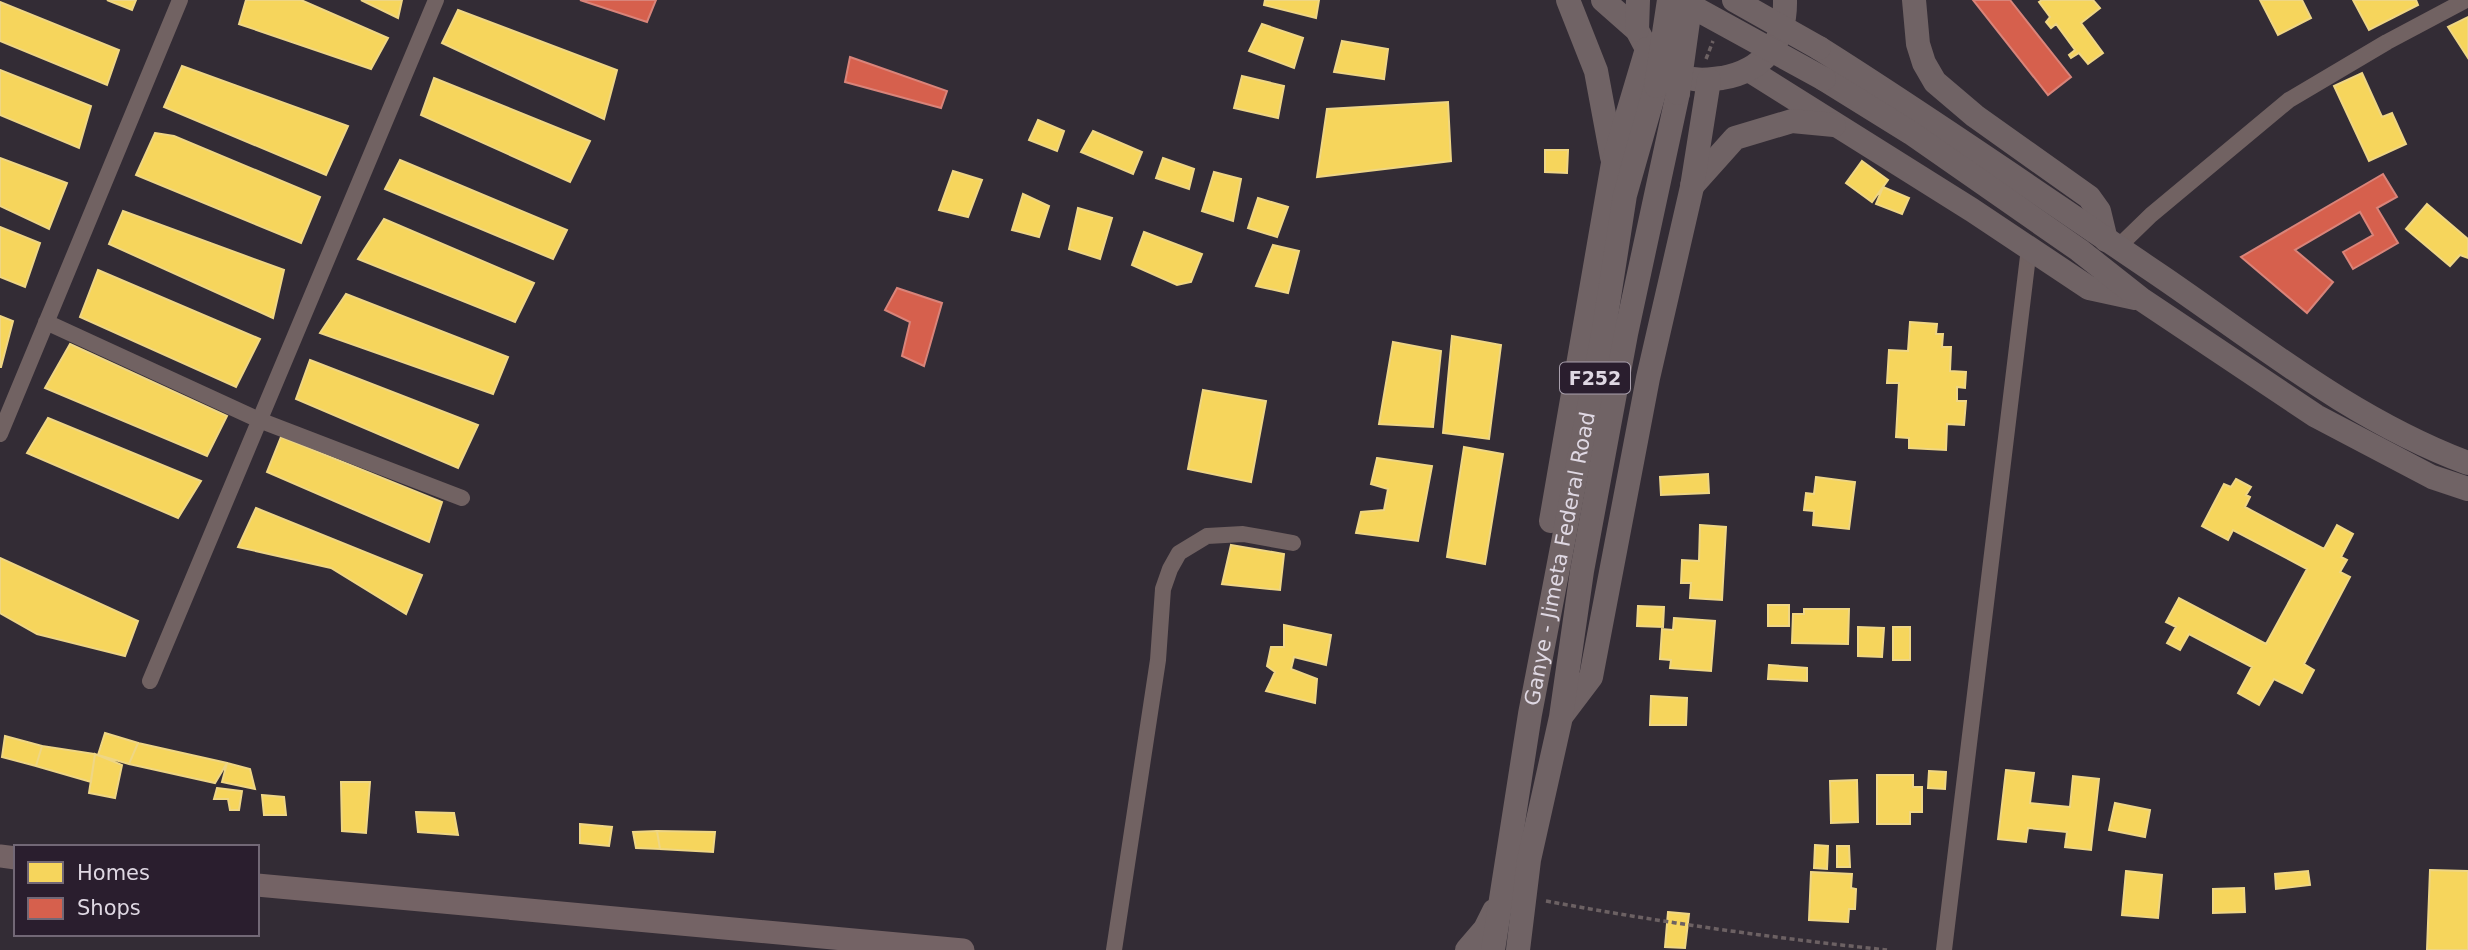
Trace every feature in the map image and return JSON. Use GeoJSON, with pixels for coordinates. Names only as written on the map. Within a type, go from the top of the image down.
{"type":"FeatureCollection","features":[{"type":"Feature","properties":{"kind":"main road"},"geometry":{"type":"LineString","coordinates":[[1568,0],[1596,71],[1613,163]]}},
{"type":"Feature","properties":{"kind":"main road"},"geometry":{"type":"LineString","coordinates":[[1602,0],[1642,39],[1661,64],[1678,75],[1698,81],[1749,70],[1770,51],[1783,23],[1785,0]]}},
{"type":"Feature","properties":{"kind":"main road"},"geometry":{"type":"LineString","coordinates":[[1530,714],[1529,653],[1613,163],[1642,39],[1638,0]]}},
{"type":"Feature","properties":{"kind":"main road"},"geometry":{"type":"LineString","coordinates":[[1667,90],[1669,0]]}},
{"type":"Feature","properties":{"kind":"main road"},"geometry":{"type":"LineString","coordinates":[[1680,0],[1824,79],[1933,148],[2080,250],[2141,299],[2316,416],[2432,477],[2468,489]]}},
{"type":"Feature","properties":{"kind":"main road"},"geometry":{"type":"LineString","coordinates":[[1667,90],[1691,0]]}},
{"type":"Feature","properties":{"kind":"main road"},"geometry":{"type":"LineString","coordinates":[[1734,0],[1819,48],[1925,115],[2311,382],[2439,453],[2468,463]]}},
{"type":"Feature","properties":{"kind":"main road"},"geometry":{"type":"LineString","coordinates":[[1914,0],[1918,44],[1924,63],[1935,82],[1975,116],[2089,197],[2099,211],[2111,244]]}},
{"type":"Feature","properties":{"kind":"main road"},"geometry":{"type":"LineString","coordinates":[[1749,70],[2089,288],[2141,299]]}},
{"type":"Feature","properties":{"kind":"main road"},"geometry":{"type":"LineString","coordinates":[[1561,717],[1591,677],[1648,378],[1692,187],[1709,80]]}},
{"type":"Feature","properties":{"kind":"main road","name":"Ganye - Jimeta Federal Road"},"geometry":{"type":"LineString","coordinates":[[1518,950],[1512,899],[1530,714],[1604,330],[1625,195],[1667,90]]}},
{"type":"Feature","properties":{"kind":"main road","name":"Ganye - Jimeta Federal Road"},"geometry":{"type":"LineString","coordinates":[[1493,950],[1529,860],[1561,717],[1583,571],[1667,90]]}},
{"type":"Feature","properties":{"kind":"main road"},"geometry":{"type":"LineString","coordinates":[[1692,187],[1735,138],[1791,121],[1840,126]]}},
{"type":"Feature","properties":{"kind":"main road"},"geometry":{"type":"LineString","coordinates":[[259,885],[909,948],[963,950]]}},
{"type":"Feature","properties":{"kind":"main road"},"geometry":{"type":"LineString","coordinates":[[1467,950],[1512,899]]}},
{"type":"Feature","properties":{"kind":"street"},"geometry":{"type":"LineString","coordinates":[[0,434],[180,0]]}},
{"type":"Feature","properties":{"kind":"street"},"geometry":{"type":"LineString","coordinates":[[150,681],[436,0]]}},
{"type":"Feature","properties":{"kind":"street"},"geometry":{"type":"LineString","coordinates":[[2111,244],[2151,215],[2288,100],[2387,41],[2466,0]]}},
{"type":"Feature","properties":{"kind":"street"},"geometry":{"type":"LineString","coordinates":[[1944,950],[2029,248]]}},
{"type":"Feature","properties":{"kind":"street"},"geometry":{"type":"LineString","coordinates":[[46,322],[259,420],[462,498]]}},
{"type":"Feature","properties":{"kind":"street"},"geometry":{"type":"LineString","coordinates":[[1114,950],[1158,660],[1163,589],[1170,569],[1179,552],[1207,536],[1243,534],[1293,543]]}},
{"type":"Feature","properties":{"kind":"path"},"geometry":{"type":"LineString","coordinates":[[1512,899],[1812,942],[1887,950]]}},
{"type":"Feature","properties":{"kind":"building: Homes"},"geometry":{"type":"Polygon","coordinates":[[[107,0],[136,0],[132,10],[107,0]]]}},
{"type":"Feature","properties":{"kind":"building: Homes"},"geometry":{"type":"Polygon","coordinates":[[[246,0],[301,0],[388,38],[371,69],[239,24],[246,0]]]}},
{"type":"Feature","properties":{"kind":"building: Homes"},"geometry":{"type":"Polygon","coordinates":[[[361,0],[402,0],[398,18],[361,0]]]}},
{"type":"Feature","properties":{"kind":"building: Homes"},"geometry":{"type":"Polygon","coordinates":[[[1265,0],[1319,0],[1316,18],[1264,5],[1265,0]]]}},
{"type":"Feature","properties":{"kind":"building: Homes"},"geometry":{"type":"Polygon","coordinates":[[[2093,0],[2100,8],[2081,23],[2103,53],[2088,64],[2079,53],[2071,58],[2069,55],[2075,50],[2056,24],[2051,28],[2046,22],[2050,17],[2039,2],[2093,0]]]}},
{"type":"Feature","properties":{"kind":"building: Homes"},"geometry":{"type":"Polygon","coordinates":[[[2260,0],[2302,0],[2311,18],[2278,35],[2260,0]]]}},
{"type":"Feature","properties":{"kind":"building: Homes"},"geometry":{"type":"Polygon","coordinates":[[[2353,0],[2416,0],[2418,5],[2369,30],[2353,0]]]}},
{"type":"Feature","properties":{"kind":"building: Homes"},"geometry":{"type":"Polygon","coordinates":[[[0,2],[119,50],[107,85],[0,41],[0,2]]]}},
{"type":"Feature","properties":{"kind":"building: Homes"},"geometry":{"type":"Polygon","coordinates":[[[458,10],[617,70],[604,119],[442,43],[458,10]]]}},
{"type":"Feature","properties":{"kind":"building: Homes"},"geometry":{"type":"Polygon","coordinates":[[[2468,17],[2468,58],[2448,27],[2468,17]]]}},
{"type":"Feature","properties":{"kind":"building: Homes"},"geometry":{"type":"Polygon","coordinates":[[[1262,24],[1303,38],[1294,68],[1249,51],[1262,24]]]}},
{"type":"Feature","properties":{"kind":"building: Homes"},"geometry":{"type":"Polygon","coordinates":[[[1342,41],[1388,49],[1384,79],[1334,72],[1342,41]]]}},
{"type":"Feature","properties":{"kind":"building: Homes"},"geometry":{"type":"Polygon","coordinates":[[[182,66],[348,126],[326,175],[164,107],[182,66]]]}},
{"type":"Feature","properties":{"kind":"building: Homes"},"geometry":{"type":"Polygon","coordinates":[[[0,70],[91,106],[79,148],[0,115],[0,70]]]}},
{"type":"Feature","properties":{"kind":"building: Homes"},"geometry":{"type":"Polygon","coordinates":[[[2362,73],[2382,117],[2392,113],[2406,144],[2369,161],[2334,86],[2362,73]]]}},
{"type":"Feature","properties":{"kind":"building: Homes"},"geometry":{"type":"Polygon","coordinates":[[[1242,76],[1284,86],[1278,118],[1234,108],[1242,76]]]}},
{"type":"Feature","properties":{"kind":"building: Homes"},"geometry":{"type":"Polygon","coordinates":[[[434,78],[590,141],[570,182],[421,115],[434,78]]]}},
{"type":"Feature","properties":{"kind":"building: Homes"},"geometry":{"type":"Polygon","coordinates":[[[1448,102],[1451,161],[1317,177],[1327,109],[1448,102]]]}},
{"type":"Feature","properties":{"kind":"building: Homes"},"geometry":{"type":"Polygon","coordinates":[[[1038,120],[1064,131],[1057,151],[1029,140],[1038,120]]]}},
{"type":"Feature","properties":{"kind":"building: Homes"},"geometry":{"type":"Polygon","coordinates":[[[1093,131],[1142,152],[1133,174],[1081,152],[1093,131]]]}},
{"type":"Feature","properties":{"kind":"building: Homes"},"geometry":{"type":"Polygon","coordinates":[[[155,133],[174,136],[320,197],[301,243],[136,175],[155,133]]]}},
{"type":"Feature","properties":{"kind":"building: Homes"},"geometry":{"type":"Polygon","coordinates":[[[1545,150],[1568,150],[1567,173],[1545,172],[1545,150]]]}},
{"type":"Feature","properties":{"kind":"building: Homes"},"geometry":{"type":"Polygon","coordinates":[[[0,158],[67,183],[49,229],[0,206],[0,158]]]}},
{"type":"Feature","properties":{"kind":"building: Homes"},"geometry":{"type":"Polygon","coordinates":[[[1163,158],[1194,169],[1189,189],[1156,178],[1163,158]]]}},
{"type":"Feature","properties":{"kind":"building: Homes"},"geometry":{"type":"Polygon","coordinates":[[[400,160],[567,230],[553,259],[385,189],[400,160]]]}},
{"type":"Feature","properties":{"kind":"building: Homes"},"geometry":{"type":"Polygon","coordinates":[[[1862,161],[1888,180],[1872,202],[1846,183],[1862,161]]]}},
{"type":"Feature","properties":{"kind":"building: Homes"},"geometry":{"type":"Polygon","coordinates":[[[953,171],[982,180],[968,217],[939,210],[953,171]]]}},
{"type":"Feature","properties":{"kind":"building: Homes"},"geometry":{"type":"Polygon","coordinates":[[[1214,172],[1241,179],[1233,221],[1202,211],[1214,172]]]}},
{"type":"Feature","properties":{"kind":"building: Homes"},"geometry":{"type":"Polygon","coordinates":[[[1883,187],[1909,198],[1902,214],[1876,204],[1883,187]]]}},
{"type":"Feature","properties":{"kind":"building: Homes"},"geometry":{"type":"Polygon","coordinates":[[[1023,194],[1049,206],[1039,237],[1012,230],[1023,194]]]}},
{"type":"Feature","properties":{"kind":"building: Homes"},"geometry":{"type":"Polygon","coordinates":[[[1258,198],[1288,207],[1277,237],[1248,228],[1258,198]]]}},
{"type":"Feature","properties":{"kind":"building: Homes"},"geometry":{"type":"Polygon","coordinates":[[[2427,204],[2468,239],[2468,258],[2460,255],[2450,266],[2406,229],[2427,204]]]}},
{"type":"Feature","properties":{"kind":"building: Homes"},"geometry":{"type":"Polygon","coordinates":[[[1078,208],[1112,218],[1100,259],[1069,249],[1078,208]]]}},
{"type":"Feature","properties":{"kind":"building: Homes"},"geometry":{"type":"Polygon","coordinates":[[[123,211],[284,270],[273,318],[109,244],[123,211]]]}},
{"type":"Feature","properties":{"kind":"building: Homes"},"geometry":{"type":"Polygon","coordinates":[[[384,219],[534,283],[515,322],[358,259],[384,219]]]}},
{"type":"Feature","properties":{"kind":"building: Homes"},"geometry":{"type":"Polygon","coordinates":[[[0,227],[40,243],[25,287],[0,277],[0,227]]]}},
{"type":"Feature","properties":{"kind":"building: Homes"},"geometry":{"type":"Polygon","coordinates":[[[1144,232],[1202,254],[1191,282],[1177,285],[1132,265],[1144,232]]]}},
{"type":"Feature","properties":{"kind":"building: Homes"},"geometry":{"type":"Polygon","coordinates":[[[1273,245],[1299,251],[1288,293],[1256,286],[1273,245]]]}},
{"type":"Feature","properties":{"kind":"building: Homes"},"geometry":{"type":"Polygon","coordinates":[[[98,270],[260,339],[236,387],[80,317],[98,270]]]}},
{"type":"Feature","properties":{"kind":"building: Homes"},"geometry":{"type":"Polygon","coordinates":[[[346,294],[508,357],[493,394],[320,333],[346,294]]]}},
{"type":"Feature","properties":{"kind":"building: Homes"},"geometry":{"type":"Polygon","coordinates":[[[0,316],[13,321],[1,367],[0,367],[0,316]]]}},
{"type":"Feature","properties":{"kind":"building: Homes"},"geometry":{"type":"Polygon","coordinates":[[[1910,322],[1937,324],[1936,334],[1943,334],[1942,347],[1951,347],[1950,371],[1966,372],[1965,388],[1957,387],[1957,401],[1966,401],[1964,425],[1947,424],[1946,450],[1909,448],[1909,438],[1896,437],[1899,383],[1887,383],[1889,350],[1908,351],[1910,322]]]}},
{"type":"Feature","properties":{"kind":"building: Homes"},"geometry":{"type":"Polygon","coordinates":[[[1452,336],[1501,345],[1489,439],[1443,433],[1452,336]]]}},
{"type":"Feature","properties":{"kind":"building: Homes"},"geometry":{"type":"Polygon","coordinates":[[[1393,342],[1441,351],[1433,427],[1379,424],[1393,342]]]}},
{"type":"Feature","properties":{"kind":"building: Homes"},"geometry":{"type":"Polygon","coordinates":[[[70,344],[227,416],[207,456],[45,388],[70,344]]]}},
{"type":"Feature","properties":{"kind":"building: Homes"},"geometry":{"type":"Polygon","coordinates":[[[310,360],[478,425],[458,468],[296,399],[310,360]]]}},
{"type":"Feature","properties":{"kind":"building: Homes"},"geometry":{"type":"Polygon","coordinates":[[[1203,390],[1266,401],[1251,482],[1188,469],[1203,390]]]}},
{"type":"Feature","properties":{"kind":"building: Homes"},"geometry":{"type":"Polygon","coordinates":[[[48,418],[201,481],[178,518],[27,453],[48,418]]]}},
{"type":"Feature","properties":{"kind":"building: Homes"},"geometry":{"type":"Polygon","coordinates":[[[281,437],[442,502],[429,542],[267,472],[281,437]]]}},
{"type":"Feature","properties":{"kind":"building: Homes"},"geometry":{"type":"Polygon","coordinates":[[[1464,447],[1503,454],[1485,564],[1447,557],[1464,447]]]}},
{"type":"Feature","properties":{"kind":"building: Homes"},"geometry":{"type":"Polygon","coordinates":[[[1377,458],[1432,466],[1418,541],[1356,533],[1361,512],[1384,510],[1388,489],[1371,484],[1377,458]]]}},
{"type":"Feature","properties":{"kind":"building: Homes"},"geometry":{"type":"Polygon","coordinates":[[[1708,474],[1709,493],[1661,495],[1660,477],[1708,474]]]}},
{"type":"Feature","properties":{"kind":"building: Homes"},"geometry":{"type":"Polygon","coordinates":[[[1816,477],[1855,482],[1849,529],[1813,525],[1814,511],[1804,510],[1806,493],[1814,494],[1816,477]]]}},
{"type":"Feature","properties":{"kind":"building: Homes"},"geometry":{"type":"Polygon","coordinates":[[[2236,479],[2251,487],[2246,495],[2250,497],[2245,507],[2324,549],[2337,525],[2353,534],[2341,557],[2347,560],[2340,572],[2350,577],[2304,664],[2314,670],[2302,693],[2274,679],[2259,705],[2238,693],[2252,667],[2189,634],[2180,650],[2167,643],[2176,627],[2166,622],[2179,598],[2266,644],[2307,569],[2233,530],[2228,540],[2202,526],[2224,484],[2231,487],[2236,479]]]}},
{"type":"Feature","properties":{"kind":"building: Homes"},"geometry":{"type":"Polygon","coordinates":[[[256,508],[422,575],[406,614],[331,568],[238,547],[256,508]]]}},
{"type":"Feature","properties":{"kind":"building: Homes"},"geometry":{"type":"Polygon","coordinates":[[[1700,525],[1726,527],[1722,600],[1690,598],[1691,583],[1681,583],[1682,560],[1699,561],[1700,525]]]}},
{"type":"Feature","properties":{"kind":"building: Homes"},"geometry":{"type":"Polygon","coordinates":[[[1231,545],[1284,554],[1280,590],[1222,584],[1231,545]]]}},
{"type":"Feature","properties":{"kind":"building: Homes"},"geometry":{"type":"Polygon","coordinates":[[[0,558],[138,621],[125,656],[37,634],[0,613],[0,558]]]}},
{"type":"Feature","properties":{"kind":"building: Homes"},"geometry":{"type":"Polygon","coordinates":[[[1768,605],[1789,605],[1789,626],[1768,626],[1768,605]]]}},
{"type":"Feature","properties":{"kind":"building: Homes"},"geometry":{"type":"Polygon","coordinates":[[[1638,606],[1664,607],[1663,627],[1637,626],[1638,606]]]}},
{"type":"Feature","properties":{"kind":"building: Homes"},"geometry":{"type":"Polygon","coordinates":[[[1804,609],[1849,609],[1848,644],[1792,643],[1793,614],[1804,614],[1804,609]]]}},
{"type":"Feature","properties":{"kind":"building: Homes"},"geometry":{"type":"Polygon","coordinates":[[[1674,618],[1715,621],[1711,671],[1670,668],[1671,660],[1660,659],[1662,629],[1673,630],[1674,618]]]}},
{"type":"Feature","properties":{"kind":"building: Homes"},"geometry":{"type":"Polygon","coordinates":[[[1284,625],[1331,635],[1326,665],[1294,657],[1291,669],[1317,679],[1315,703],[1266,691],[1275,672],[1267,666],[1271,647],[1284,647],[1284,625]]]}},
{"type":"Feature","properties":{"kind":"building: Homes"},"geometry":{"type":"Polygon","coordinates":[[[1858,627],[1884,628],[1882,657],[1858,656],[1858,627]]]}},
{"type":"Feature","properties":{"kind":"building: Homes"},"geometry":{"type":"Polygon","coordinates":[[[1893,627],[1910,627],[1910,660],[1893,660],[1893,627]]]}},
{"type":"Feature","properties":{"kind":"building: Homes"},"geometry":{"type":"Polygon","coordinates":[[[1769,665],[1807,668],[1807,681],[1768,679],[1769,665]]]}},
{"type":"Feature","properties":{"kind":"building: Homes"},"geometry":{"type":"Polygon","coordinates":[[[1651,696],[1687,698],[1686,725],[1650,725],[1651,696]]]}},
{"type":"Feature","properties":{"kind":"building: Homes"},"geometry":{"type":"Polygon","coordinates":[[[105,733],[138,743],[129,764],[98,755],[105,733]]]}},
{"type":"Feature","properties":{"kind":"building: Homes"},"geometry":{"type":"Polygon","coordinates":[[[5,736],[42,746],[36,766],[2,757],[5,736]]]}},
{"type":"Feature","properties":{"kind":"building: Homes"},"geometry":{"type":"Polygon","coordinates":[[[138,743],[227,763],[215,783],[129,764],[138,743]]]}},
{"type":"Feature","properties":{"kind":"building: Homes"},"geometry":{"type":"Polygon","coordinates":[[[42,746],[95,754],[91,782],[36,766],[42,746]]]}},
{"type":"Feature","properties":{"kind":"building: Homes"},"geometry":{"type":"Polygon","coordinates":[[[95,754],[122,765],[115,798],[89,793],[95,754]]]}},
{"type":"Feature","properties":{"kind":"building: Homes"},"geometry":{"type":"Polygon","coordinates":[[[227,763],[250,769],[255,789],[222,782],[227,763]]]}},
{"type":"Feature","properties":{"kind":"building: Homes"},"geometry":{"type":"Polygon","coordinates":[[[2006,770],[2034,773],[2030,803],[2070,807],[2073,776],[2099,779],[2091,850],[2065,847],[2067,832],[2028,828],[2026,842],[1998,839],[2006,770]]]}},
{"type":"Feature","properties":{"kind":"building: Homes"},"geometry":{"type":"Polygon","coordinates":[[[1929,771],[1946,772],[1945,789],[1928,788],[1929,771]]]}},
{"type":"Feature","properties":{"kind":"building: Homes"},"geometry":{"type":"Polygon","coordinates":[[[1877,775],[1913,775],[1913,787],[1922,787],[1922,812],[1910,812],[1910,824],[1877,824],[1877,775]]]}},
{"type":"Feature","properties":{"kind":"building: Homes"},"geometry":{"type":"Polygon","coordinates":[[[1857,780],[1858,822],[1831,823],[1830,781],[1857,780]]]}},
{"type":"Feature","properties":{"kind":"building: Homes"},"geometry":{"type":"Polygon","coordinates":[[[341,782],[370,782],[366,833],[342,831],[341,782]]]}},
{"type":"Feature","properties":{"kind":"building: Homes"},"geometry":{"type":"Polygon","coordinates":[[[217,788],[242,791],[239,810],[230,810],[228,799],[214,799],[217,788]]]}},
{"type":"Feature","properties":{"kind":"building: Homes"},"geometry":{"type":"Polygon","coordinates":[[[262,795],[284,797],[286,815],[264,815],[262,795]]]}},
{"type":"Feature","properties":{"kind":"building: Homes"},"geometry":{"type":"Polygon","coordinates":[[[2115,803],[2150,810],[2145,837],[2109,830],[2115,803]]]}},
{"type":"Feature","properties":{"kind":"building: Homes"},"geometry":{"type":"Polygon","coordinates":[[[416,812],[454,813],[458,835],[418,832],[416,812]]]}},
{"type":"Feature","properties":{"kind":"building: Homes"},"geometry":{"type":"Polygon","coordinates":[[[580,824],[612,827],[609,846],[580,843],[580,824]]]}},
{"type":"Feature","properties":{"kind":"building: Homes"},"geometry":{"type":"Polygon","coordinates":[[[657,831],[660,849],[636,848],[633,832],[657,831]]]}},
{"type":"Feature","properties":{"kind":"building: Homes"},"geometry":{"type":"Polygon","coordinates":[[[657,831],[715,832],[713,852],[660,849],[657,831]]]}},
{"type":"Feature","properties":{"kind":"building: Homes"},"geometry":{"type":"Polygon","coordinates":[[[1815,845],[1828,846],[1827,869],[1814,868],[1815,845]]]}},
{"type":"Feature","properties":{"kind":"building: Homes"},"geometry":{"type":"Polygon","coordinates":[[[1837,846],[1849,846],[1850,867],[1837,867],[1837,846]]]}},
{"type":"Feature","properties":{"kind":"building: Homes"},"geometry":{"type":"Polygon","coordinates":[[[2430,870],[2468,871],[2468,950],[2427,950],[2430,870]]]}},
{"type":"Feature","properties":{"kind":"building: Homes"},"geometry":{"type":"Polygon","coordinates":[[[2126,871],[2162,875],[2158,918],[2122,915],[2126,871]]]}},
{"type":"Feature","properties":{"kind":"building: Homes"},"geometry":{"type":"Polygon","coordinates":[[[2308,871],[2310,885],[2276,889],[2275,874],[2308,871]]]}},
{"type":"Feature","properties":{"kind":"building: Homes"},"geometry":{"type":"Polygon","coordinates":[[[1811,872],[1852,874],[1851,888],[1856,889],[1855,909],[1849,909],[1848,922],[1809,920],[1811,872]]]}},
{"type":"Feature","properties":{"kind":"building: Homes"},"geometry":{"type":"Polygon","coordinates":[[[2244,888],[2245,912],[2213,913],[2213,889],[2244,888]]]}},
{"type":"Feature","properties":{"kind":"building: Homes"},"geometry":{"type":"Polygon","coordinates":[[[1668,912],[1689,914],[1685,948],[1665,947],[1668,912]]]}},
{"type":"Feature","properties":{"kind":"building: Shops"},"geometry":{"type":"Polygon","coordinates":[[[580,0],[656,0],[647,22],[580,0]]]}},
{"type":"Feature","properties":{"kind":"building: Shops"},"geometry":{"type":"Polygon","coordinates":[[[1973,0],[2010,0],[2071,77],[2048,95],[1973,0]]]}},
{"type":"Feature","properties":{"kind":"building: Shops"},"geometry":{"type":"Polygon","coordinates":[[[850,57],[947,91],[941,108],[845,82],[850,57]]]}},
{"type":"Feature","properties":{"kind":"building: Shops"},"geometry":{"type":"Polygon","coordinates":[[[2383,174],[2397,197],[2377,208],[2398,243],[2353,269],[2343,252],[2373,235],[2360,212],[2295,250],[2333,282],[2307,313],[2241,257],[2383,174]]]}},
{"type":"Feature","properties":{"kind":"building: Shops"},"geometry":{"type":"Polygon","coordinates":[[[897,288],[942,303],[924,366],[902,356],[910,322],[885,310],[897,288]]]}}]}
